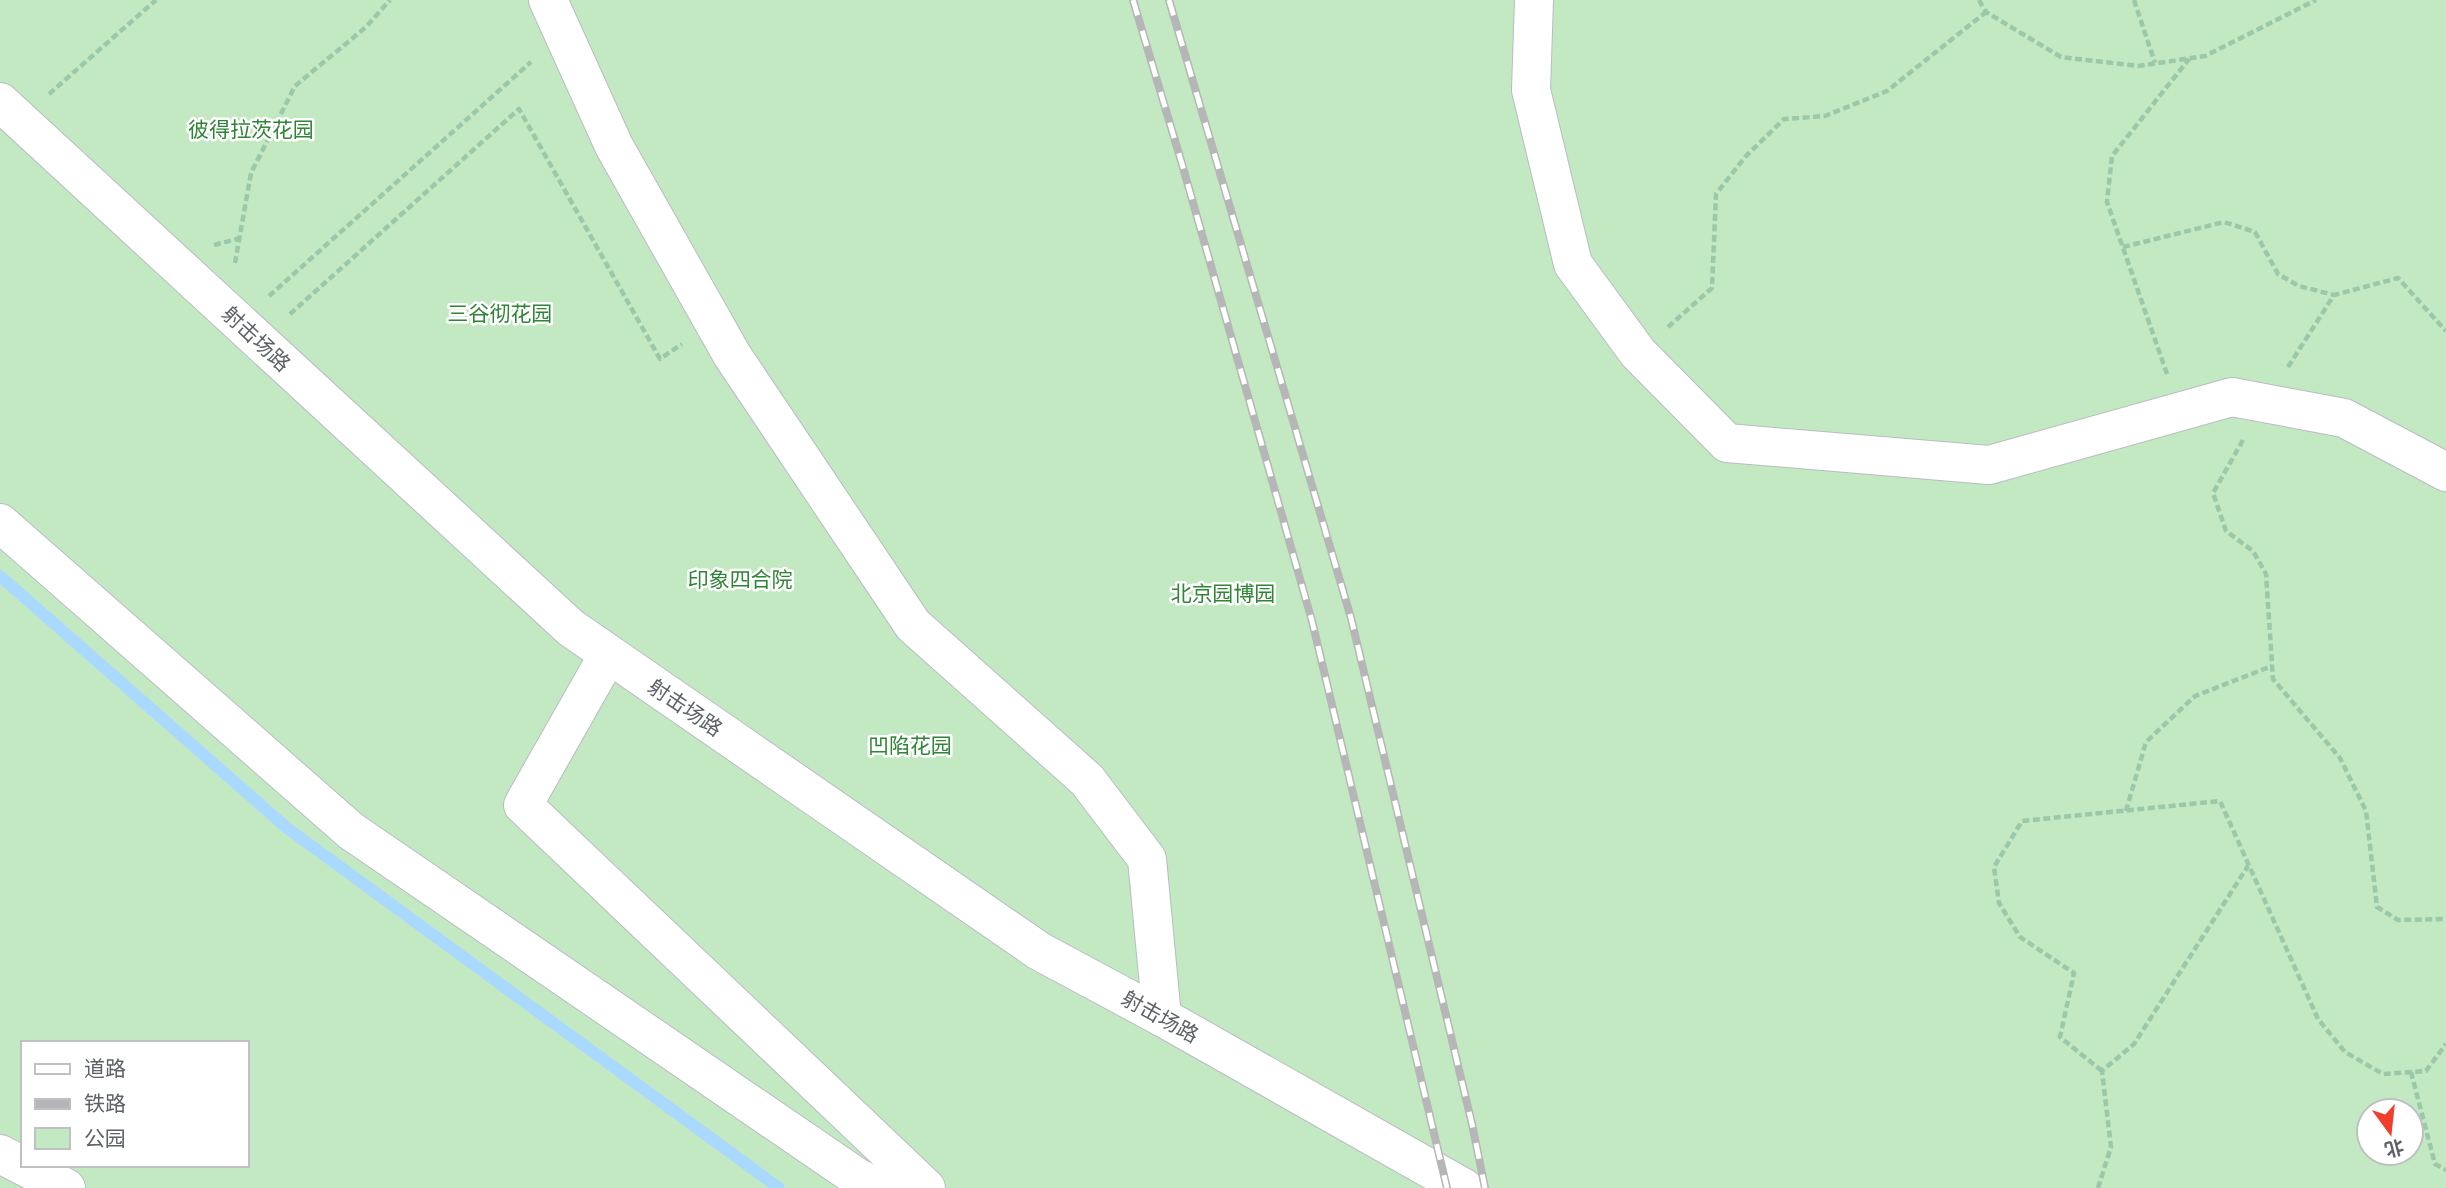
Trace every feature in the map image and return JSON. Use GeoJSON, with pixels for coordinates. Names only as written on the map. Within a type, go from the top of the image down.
{"type":"FeatureCollection","features":[{"type":"Feature","properties":{"kind":"street"},"geometry":{"type":"LineString","coordinates":[[1534,0],[1531,90],[1573,264],[1638,354],[1727,443],[1989,465],[2232,397],[2344,418],[2446,472]]}},
{"type":"Feature","properties":{"kind":"street"},"geometry":{"type":"LineString","coordinates":[[555,17],[614,146],[714,322],[740,366],[913,625],[1087,780],[1147,859],[1162,1017]]}},
{"type":"Feature","properties":{"kind":"street","name":"射击场路"},"geometry":{"type":"LineString","coordinates":[[10,111],[571,628],[1039,951],[1162,1017],[1464,1188]]}},
{"type":"Feature","properties":{"kind":"street"},"geometry":{"type":"LineString","coordinates":[[3,531],[351,831],[858,1178],[879,1188]]}},
{"type":"Feature","properties":{"kind":"street"},"geometry":{"type":"LineString","coordinates":[[608,655],[523,805],[926,1188]]}},
{"type":"Feature","properties":{"kind":"street"},"geometry":{"type":"LineString","coordinates":[[0,1154],[21,1165]]}},
{"type":"Feature","properties":{"kind":"street"},"geometry":{"type":"LineString","coordinates":[[25,1167],[66,1188]]}},
{"type":"Feature","properties":{"kind":"path"},"geometry":{"type":"LineString","coordinates":[[10,111],[156,0]]}},
{"type":"Feature","properties":{"kind":"path"},"geometry":{"type":"LineString","coordinates":[[232,317],[251,173],[269,135],[295,86],[366,27],[390,0]]}},
{"type":"Feature","properties":{"kind":"path"},"geometry":{"type":"LineString","coordinates":[[1979,0],[1986,12],[2061,57],[2137,66],[2205,56],[2316,0]]}},
{"type":"Feature","properties":{"kind":"path"},"geometry":{"type":"LineString","coordinates":[[2134,0],[2155,64]]}},
{"type":"Feature","properties":{"kind":"path"},"geometry":{"type":"LineString","coordinates":[[1638,354],[1712,288],[1716,194],[1746,156],[1774,128],[1784,119],[1825,116],[1887,91],[1986,12]]}},
{"type":"Feature","properties":{"kind":"path"},"geometry":{"type":"LineString","coordinates":[[232,317],[555,17]]}},
{"type":"Feature","properties":{"kind":"path"},"geometry":{"type":"LineString","coordinates":[[2180,411],[2107,202],[2112,156],[2189,58]]}},
{"type":"Feature","properties":{"kind":"path"},"geometry":{"type":"LineString","coordinates":[[284,319],[519,109],[660,359],[714,322]]}},
{"type":"Feature","properties":{"kind":"path"},"geometry":{"type":"LineString","coordinates":[[2123,247],[2224,222],[2255,232],[2278,274],[2298,285],[2334,295],[2398,278],[2446,331]]}},
{"type":"Feature","properties":{"kind":"path"},"geometry":{"type":"LineString","coordinates":[[2334,295],[2265,403],[2213,493],[2226,531],[2253,551],[2266,574],[2273,679],[2340,758],[2366,811],[2377,907],[2398,920],[2446,919]]}},
{"type":"Feature","properties":{"kind":"path"},"geometry":{"type":"LineString","coordinates":[[2126,811],[2146,742],[2195,696],[2272,666]]}},
{"type":"Feature","properties":{"kind":"path"},"geometry":{"type":"LineString","coordinates":[[2098,1188],[2111,1147],[2102,1071],[2060,1037],[2074,973],[2020,937],[1999,903],[1994,867],[2022,821],[2220,801],[2318,1019],[2345,1052],[2383,1074],[2426,1071],[2446,1044]]}},
{"type":"Feature","properties":{"kind":"path"},"geometry":{"type":"LineString","coordinates":[[2102,1071],[2134,1044],[2249,865]]}},
{"type":"Feature","properties":{"kind":"path"},"geometry":{"type":"LineString","coordinates":[[2411,1072],[2435,1164],[2446,1170]]}},
{"type":"Feature","properties":{"kind":"green space","name":"北京园博园"},"geometry":{"type":"Polygon","coordinates":[[[0,0],[2446,0],[2446,1188],[0,1188],[0,0]]]}},
{"type":"Feature","properties":{"kind":"waterway"},"geometry":{"type":"LineString","coordinates":[[0,576],[287,828],[779,1188]]}},
{"type":"Feature","properties":{"kind":"railway"},"geometry":{"type":"LineString","coordinates":[[1133,0],[1312,621],[1447,1188]]}},
{"type":"Feature","properties":{"kind":"railway"},"geometry":{"type":"LineString","coordinates":[[1169,0],[1351,618],[1485,1188]]}},
{"type":"Feature","properties":{"kind":"park label","name":"彼得拉茨花园"},"geometry":{"type":"Point","coordinates":[251,130]}},
{"type":"Feature","properties":{"kind":"park label","name":"三谷彻花园"},"geometry":{"type":"Point","coordinates":[500,314]}},
{"type":"Feature","properties":{"kind":"park label","name":"印象四合院"},"geometry":{"type":"Point","coordinates":[740,580]}},
{"type":"Feature","properties":{"kind":"park label","name":"凹陷花园"},"geometry":{"type":"Point","coordinates":[910,746]}}]}
